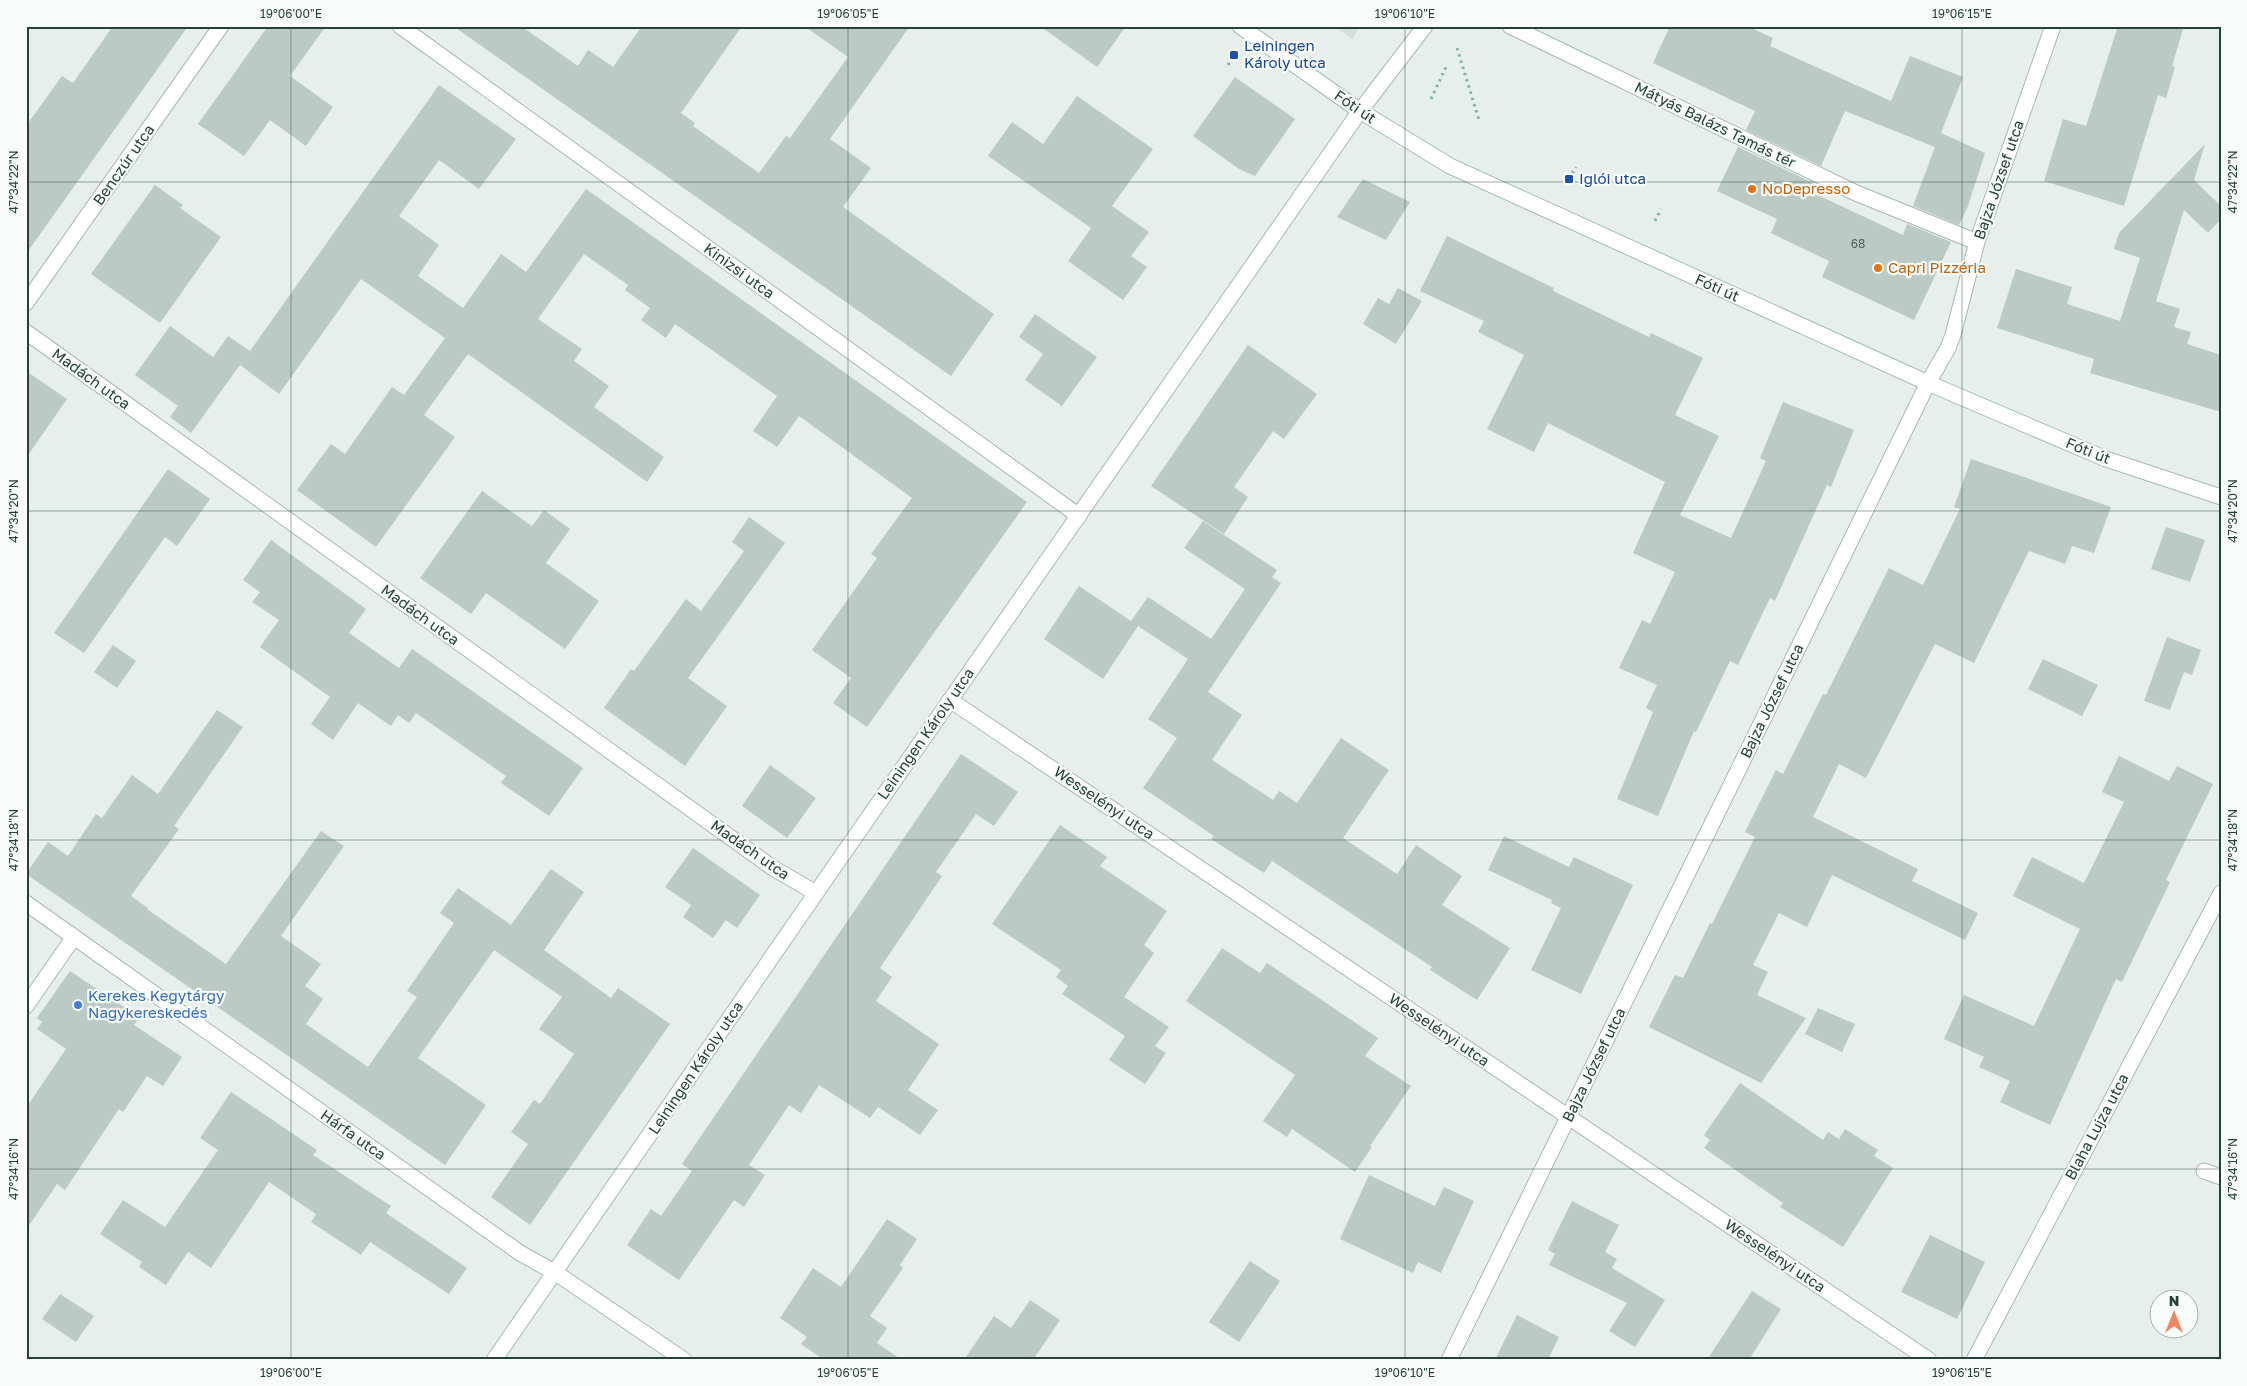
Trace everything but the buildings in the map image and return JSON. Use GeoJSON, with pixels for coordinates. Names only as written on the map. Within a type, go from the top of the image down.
{"type":"FeatureCollection","features":[{"type":"Feature","properties":{"kind":"street","name":"Benczúr utca"},"geometry":{"type":"LineString","coordinates":[[26,303],[221,26]]}},
{"type":"Feature","properties":{"kind":"street","name":"Kinizsi utca"},"geometry":{"type":"LineString","coordinates":[[400,26],[1079,516]]}},
{"type":"Feature","properties":{"kind":"street","name":"Fóti út"},"geometry":{"type":"LineString","coordinates":[[1240,26],[1360,111],[1450,166],[1928,383],[2106,459],[2221,496]]}},
{"type":"Feature","properties":{"kind":"street"},"geometry":{"type":"LineString","coordinates":[[1360,111],[1425,26]]}},
{"type":"Feature","properties":{"kind":"street","name":"Mátyás Balázs Tamás tér"},"geometry":{"type":"LineString","coordinates":[[1510,26],[1856,193],[1977,242]]}},
{"type":"Feature","properties":{"kind":"street","name":"Bajza József utca"},"geometry":{"type":"LineString","coordinates":[[1449,1360],[1928,383],[1948,348],[1977,242],[2053,26]]}},
{"type":"Feature","properties":{"kind":"street","name":"Leiningen Károly utca"},"geometry":{"type":"LineString","coordinates":[[494,1360],[1360,111]]}},
{"type":"Feature","properties":{"kind":"street","name":"Madách utca"},"geometry":{"type":"LineString","coordinates":[[26,332],[773,868],[816,893]]}},
{"type":"Feature","properties":{"kind":"street","name":"Wesselényi utca"},"geometry":{"type":"LineString","coordinates":[[950,700],[1929,1360]]}},
{"type":"Feature","properties":{"kind":"street","name":"Blaha Lujza utca"},"geometry":{"type":"LineString","coordinates":[[1974,1360],[2221,893]]}},
{"type":"Feature","properties":{"kind":"street","name":"Hárfa utca"},"geometry":{"type":"LineString","coordinates":[[26,904],[520,1253],[556,1272],[684,1360]]}},
{"type":"Feature","properties":{"kind":"street"},"geometry":{"type":"LineString","coordinates":[[26,1006],[74,937]]}},
{"type":"Feature","properties":{"kind":"street"},"geometry":{"type":"LineString","coordinates":[[2204,1171],[2221,1177]]}},
{"type":"Feature","properties":{"kind":"path"},"geometry":{"type":"LineString","coordinates":[[1457,48],[1479,120]]}},
{"type":"Feature","properties":{"kind":"path"},"geometry":{"type":"LineString","coordinates":[[1228,65],[1234,55]]}},
{"type":"Feature","properties":{"kind":"path"},"geometry":{"type":"LineString","coordinates":[[1431,99],[1446,67]]}},
{"type":"Feature","properties":{"kind":"path"},"geometry":{"type":"LineString","coordinates":[[1569,179],[1576,167]]}},
{"type":"Feature","properties":{"kind":"path"},"geometry":{"type":"LineString","coordinates":[[1655,222],[1661,209]]}},
{"type":"Feature","properties":{"kind":"shaded area"},"geometry":{"type":"Polygon","coordinates":[[[1334,26],[1360,26],[1352,39],[1334,26]]]}},
{"type":"Feature","properties":{"kind":"place","name":"Leiningen Károly utca"},"geometry":{"type":"Point","coordinates":[1234,55]}},
{"type":"Feature","properties":{"kind":"place","name":"Iglói utca"},"geometry":{"type":"Point","coordinates":[1569,179]}},
{"type":"Feature","properties":{"kind":"place","name":"NoDepresso"},"geometry":{"type":"Point","coordinates":[1752,189]}},
{"type":"Feature","properties":{"kind":"place","name":"Capri Pizzéria"},"geometry":{"type":"Point","coordinates":[1878,268]}},
{"type":"Feature","properties":{"kind":"place","name":"Kerekes Kegytárgy Nagykereskedés"},"geometry":{"type":"Point","coordinates":[78,1005]}}]}
